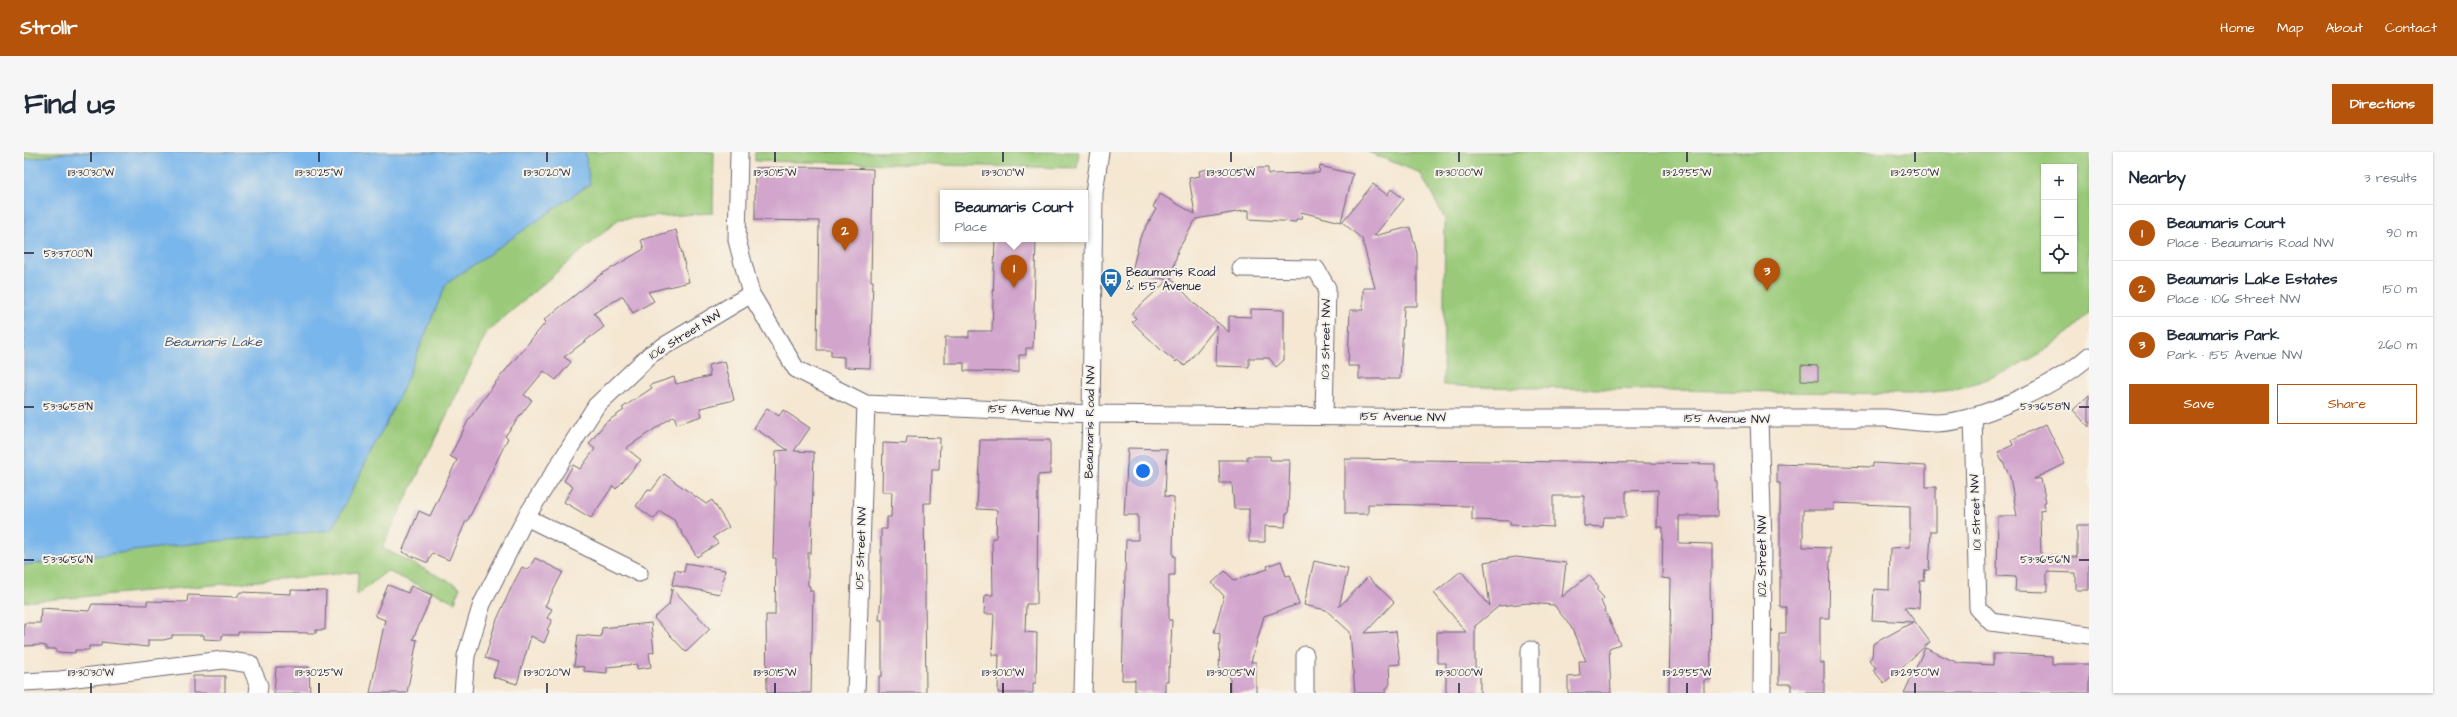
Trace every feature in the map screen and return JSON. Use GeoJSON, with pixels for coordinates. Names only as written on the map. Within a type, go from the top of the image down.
{"type":"FeatureCollection","features":[{"type":"Feature","properties":{"kind":"street"},"geometry":{"type":"LineString","coordinates":[[739,152],[737,240],[751,294]]}},
{"type":"Feature","properties":{"kind":"street","name":"Beaumaris Road NW"},"geometry":{"type":"LineString","coordinates":[[1083,693],[1091,414],[1094,193],[1100,152]]}},
{"type":"Feature","properties":{"kind":"street","name":"103 Street NW"},"geometry":{"type":"LineString","coordinates":[[1241,268],[1316,269],[1327,288],[1324,415]]}},
{"type":"Feature","properties":{"kind":"street","name":"155 Avenue NW"},"geometry":{"type":"LineString","coordinates":[[751,294],[796,369],[866,404],[1091,414],[1759,419],[1885,418],[1938,423],[1973,416],[2036,392],[2073,370],[2089,356]]}},
{"type":"Feature","properties":{"kind":"street","name":"106 Street NW"},"geometry":{"type":"LineString","coordinates":[[463,693],[466,656],[482,604],[526,518],[596,406],[651,354],[751,294]]}},
{"type":"Feature","properties":{"kind":"street","name":"105 Street NW"},"geometry":{"type":"LineString","coordinates":[[856,693],[866,404]]}},
{"type":"Feature","properties":{"kind":"street","name":"101 Street NW"},"geometry":{"type":"LineString","coordinates":[[1973,416],[1978,608],[1991,622],[2089,635]]}},
{"type":"Feature","properties":{"kind":"street","name":"102 Street NW"},"geometry":{"type":"LineString","coordinates":[[1759,419],[1763,542],[1762,693]]}},
{"type":"Feature","properties":{"kind":"street"},"geometry":{"type":"LineString","coordinates":[[526,518],[639,573]]}},
{"type":"Feature","properties":{"kind":"street"},"geometry":{"type":"LineString","coordinates":[[1530,650],[1530,693]]}},
{"type":"Feature","properties":{"kind":"street"},"geometry":{"type":"LineString","coordinates":[[1305,655],[1306,693]]}},
{"type":"Feature","properties":{"kind":"street"},"geometry":{"type":"LineString","coordinates":[[24,682],[59,687],[223,660],[250,664],[258,686],[258,693]]}},
{"type":"Feature","properties":{"kind":"green space","name":"Beaumaris Lake"},"geometry":{"type":"Polygon","coordinates":[[[24,152],[714,152],[713,213],[619,219],[487,332],[382,548],[460,587],[455,602],[387,571],[357,595],[358,572],[24,602],[24,152]]]}},
{"type":"Feature","properties":{"kind":"green space"},"geometry":{"type":"Polygon","coordinates":[[[755,152],[1079,152],[1077,168],[755,161],[755,152]]]}},
{"type":"Feature","properties":{"kind":"green space"},"geometry":{"type":"Polygon","coordinates":[[[1368,152],[2089,152],[2089,313],[2062,338],[2031,359],[1981,382],[1957,389],[1937,392],[1911,394],[1477,387],[1443,385],[1445,219],[1420,173],[1368,152]]]}},
{"type":"Feature","properties":{"kind":"water","name":"Beaumaris Lake"},"geometry":{"type":"Polygon","coordinates":[[[70,152],[585,152],[590,184],[446,284],[401,393],[332,530],[198,543],[24,565],[24,160],[70,152]]]}},
{"type":"Feature","properties":{"kind":"building"},"geometry":{"type":"Polygon","coordinates":[[[1320,166],[1353,174],[1341,222],[1301,212],[1302,219],[1296,219],[1296,222],[1249,219],[1249,210],[1196,219],[1178,250],[1171,278],[1195,304],[1229,332],[1229,316],[1251,317],[1251,309],[1284,310],[1284,360],[1276,367],[1269,358],[1249,358],[1249,367],[1216,366],[1217,326],[1185,366],[1177,360],[1176,362],[1161,350],[1132,322],[1136,318],[1131,314],[1168,280],[1132,271],[1140,238],[1156,209],[1153,207],[1160,194],[1195,214],[1189,178],[1200,176],[1199,171],[1213,168],[1214,172],[1237,168],[1268,168],[1268,174],[1319,173],[1320,166]]]}},
{"type":"Feature","properties":{"kind":"building"},"geometry":{"type":"Polygon","coordinates":[[[814,167],[873,169],[871,281],[873,281],[870,368],[844,367],[844,357],[831,356],[831,350],[817,350],[819,221],[755,220],[755,168],[814,167]]]}},
{"type":"Feature","properties":{"kind":"building"},"geometry":{"type":"Polygon","coordinates":[[[1373,184],[1387,195],[1391,189],[1404,199],[1374,236],[1410,227],[1417,253],[1417,306],[1404,306],[1400,379],[1359,379],[1359,366],[1348,366],[1350,310],[1363,310],[1363,288],[1375,288],[1362,239],[1342,222],[1373,184]]]}},
{"type":"Feature","properties":{"kind":"building"},"geometry":{"type":"Polygon","coordinates":[[[676,230],[689,282],[648,292],[654,301],[633,313],[623,296],[594,313],[604,327],[564,357],[571,362],[556,380],[544,371],[524,395],[532,400],[505,436],[508,438],[467,522],[466,521],[449,560],[432,553],[428,563],[402,552],[419,511],[430,516],[457,460],[450,456],[468,421],[495,383],[546,322],[544,320],[600,275],[644,249],[641,240],[676,230]]]}},
{"type":"Feature","properties":{"kind":"building"},"geometry":{"type":"Polygon","coordinates":[[[995,242],[1036,242],[1033,348],[1026,348],[1026,355],[1019,355],[1019,372],[964,371],[964,363],[945,363],[945,337],[969,337],[969,331],[992,331],[995,242]]]}},
{"type":"Feature","properties":{"kind":"building"},"geometry":{"type":"Polygon","coordinates":[[[725,361],[734,400],[700,408],[702,416],[677,424],[674,416],[626,448],[641,460],[616,489],[613,486],[591,518],[564,502],[573,487],[564,481],[573,465],[580,469],[595,449],[589,444],[605,423],[624,410],[622,408],[652,388],[650,385],[674,377],[676,384],[710,376],[708,365],[725,361]]]}},
{"type":"Feature","properties":{"kind":"building"},"geometry":{"type":"Polygon","coordinates":[[[1801,365],[1818,366],[1818,381],[1801,380],[1801,365]]]}},
{"type":"Feature","properties":{"kind":"building"},"geometry":{"type":"Polygon","coordinates":[[[2089,395],[2089,427],[2073,410],[2089,395]]]}},
{"type":"Feature","properties":{"kind":"building"},"geometry":{"type":"Polygon","coordinates":[[[767,408],[779,416],[783,410],[810,428],[794,451],[814,452],[811,553],[808,553],[808,586],[810,586],[810,591],[813,591],[811,693],[767,693],[766,615],[775,615],[776,558],[773,558],[776,451],[788,450],[754,428],[767,408]]]}},
{"type":"Feature","properties":{"kind":"building"},"geometry":{"type":"Polygon","coordinates":[[[2046,424],[2065,464],[2034,479],[2041,479],[2046,502],[2044,502],[2045,509],[2040,510],[2041,557],[2077,557],[2077,525],[2089,525],[2089,590],[2076,590],[2076,573],[2047,572],[2047,592],[2015,591],[2016,577],[1997,576],[1998,516],[2017,516],[2010,477],[1998,452],[2013,445],[2011,440],[2046,424]]]}},
{"type":"Feature","properties":{"kind":"building"},"geometry":{"type":"Polygon","coordinates":[[[907,437],[940,438],[939,470],[932,470],[931,503],[924,503],[926,693],[879,693],[879,676],[882,676],[882,620],[879,620],[881,596],[881,529],[887,529],[887,517],[891,517],[892,492],[882,492],[883,443],[906,444],[907,437]]]}},
{"type":"Feature","properties":{"kind":"building"},"geometry":{"type":"Polygon","coordinates":[[[980,440],[1050,440],[1050,474],[1038,475],[1037,604],[1026,604],[1025,632],[1037,633],[1036,683],[1033,683],[1033,693],[998,693],[999,655],[992,655],[994,614],[984,614],[985,595],[993,595],[992,538],[996,538],[997,510],[977,509],[980,440]]]}},
{"type":"Feature","properties":{"kind":"building"},"geometry":{"type":"Polygon","coordinates":[[[1128,448],[1167,449],[1165,496],[1174,497],[1173,556],[1175,556],[1175,575],[1169,575],[1169,620],[1172,620],[1170,667],[1168,667],[1168,681],[1165,681],[1165,692],[1135,692],[1135,680],[1122,680],[1126,540],[1138,540],[1138,515],[1124,515],[1128,448]]]}},
{"type":"Feature","properties":{"kind":"building"},"geometry":{"type":"Polygon","coordinates":[[[1247,456],[1270,456],[1270,460],[1290,460],[1288,514],[1286,514],[1285,527],[1265,526],[1265,542],[1249,542],[1249,509],[1234,509],[1232,483],[1220,483],[1219,460],[1247,460],[1247,456]]]}},
{"type":"Feature","properties":{"kind":"building"},"geometry":{"type":"Polygon","coordinates":[[[1345,459],[1715,464],[1715,481],[1717,481],[1717,516],[1679,516],[1679,543],[1712,544],[1712,570],[1710,570],[1711,680],[1704,680],[1704,693],[1669,693],[1671,579],[1662,578],[1663,527],[1657,527],[1658,490],[1626,491],[1626,517],[1604,517],[1603,527],[1584,526],[1584,496],[1553,496],[1553,527],[1510,525],[1510,521],[1472,520],[1472,506],[1368,504],[1368,514],[1345,514],[1345,459]]]}},
{"type":"Feature","properties":{"kind":"building"},"geometry":{"type":"Polygon","coordinates":[[[1873,463],[1926,466],[1926,487],[1936,487],[1936,531],[1931,531],[1929,570],[1925,570],[1924,581],[1920,581],[1919,608],[1904,607],[1930,642],[1884,683],[1873,670],[1876,668],[1869,660],[1872,657],[1873,644],[1913,622],[1872,620],[1874,589],[1889,590],[1890,548],[1910,547],[1910,506],[1834,503],[1834,510],[1803,510],[1803,547],[1830,548],[1829,618],[1820,618],[1820,663],[1824,663],[1824,693],[1791,693],[1791,684],[1779,684],[1779,633],[1786,633],[1786,607],[1780,607],[1780,483],[1777,483],[1777,464],[1873,467],[1873,463]]]}},
{"type":"Feature","properties":{"kind":"building"},"geometry":{"type":"Polygon","coordinates":[[[664,474],[706,504],[712,500],[729,527],[713,537],[718,543],[697,557],[674,520],[660,511],[654,519],[636,506],[648,489],[651,491],[664,474]]]}},
{"type":"Feature","properties":{"kind":"building"},"geometry":{"type":"Polygon","coordinates":[[[1516,557],[1566,563],[1562,597],[1589,575],[1599,587],[1596,589],[1604,598],[1601,601],[1620,644],[1609,648],[1611,693],[1568,693],[1568,677],[1580,676],[1579,661],[1586,661],[1571,627],[1554,605],[1528,603],[1499,606],[1475,626],[1475,668],[1480,668],[1480,693],[1446,693],[1446,663],[1437,663],[1437,632],[1466,632],[1434,593],[1461,571],[1490,606],[1484,562],[1516,557]]]}},
{"type":"Feature","properties":{"kind":"building"},"geometry":{"type":"Polygon","coordinates":[[[535,558],[563,572],[545,606],[552,609],[547,618],[552,620],[547,630],[549,631],[544,643],[531,636],[517,684],[493,677],[498,662],[485,658],[495,624],[512,586],[522,567],[528,570],[535,558]]]}},
{"type":"Feature","properties":{"kind":"building"},"geometry":{"type":"Polygon","coordinates":[[[1281,561],[1286,576],[1290,575],[1299,604],[1264,616],[1251,662],[1256,662],[1256,693],[1230,693],[1230,675],[1219,675],[1220,634],[1214,632],[1224,596],[1212,583],[1225,571],[1234,580],[1268,569],[1267,566],[1281,561]]]}},
{"type":"Feature","properties":{"kind":"building"},"geometry":{"type":"Polygon","coordinates":[[[1314,561],[1348,569],[1339,607],[1368,577],[1394,602],[1365,633],[1396,631],[1400,664],[1389,665],[1390,684],[1386,689],[1386,693],[1355,693],[1350,632],[1326,610],[1304,605],[1314,561]]]}},
{"type":"Feature","properties":{"kind":"building"},"geometry":{"type":"Polygon","coordinates":[[[686,563],[725,570],[720,594],[672,585],[675,570],[684,572],[686,563]]]}},
{"type":"Feature","properties":{"kind":"building"},"geometry":{"type":"Polygon","coordinates":[[[388,585],[408,593],[411,586],[432,595],[413,639],[417,640],[407,693],[370,693],[385,620],[375,616],[388,585]]]}},
{"type":"Feature","properties":{"kind":"building"},"geometry":{"type":"Polygon","coordinates":[[[672,588],[710,629],[686,652],[654,618],[669,605],[672,588]]]}},
{"type":"Feature","properties":{"kind":"building"},"geometry":{"type":"Polygon","coordinates":[[[291,590],[326,591],[325,630],[316,630],[316,633],[238,632],[238,635],[222,635],[222,640],[204,639],[204,635],[172,635],[172,638],[163,640],[148,640],[148,647],[101,642],[101,646],[89,646],[89,650],[75,650],[75,653],[56,652],[56,649],[46,649],[46,646],[40,645],[24,646],[24,623],[40,623],[41,608],[89,611],[92,604],[147,605],[147,601],[187,602],[188,595],[237,597],[240,592],[291,594],[291,590]]]}},
{"type":"Feature","properties":{"kind":"building"},"geometry":{"type":"Polygon","coordinates":[[[651,623],[654,652],[649,653],[651,667],[637,669],[637,664],[607,667],[607,673],[584,671],[584,667],[574,666],[578,635],[601,637],[602,628],[651,623]]]}},
{"type":"Feature","properties":{"kind":"building"},"geometry":{"type":"Polygon","coordinates":[[[1925,648],[1958,663],[1993,665],[1993,654],[2014,654],[2052,656],[2052,664],[2089,664],[2089,693],[1904,693],[1925,648]]]}},
{"type":"Feature","properties":{"kind":"building"},"geometry":{"type":"Polygon","coordinates":[[[276,667],[309,667],[310,693],[274,693],[276,667]]]}},
{"type":"Feature","properties":{"kind":"building"},"geometry":{"type":"Polygon","coordinates":[[[193,676],[225,676],[225,693],[193,693],[193,676]]]}},
{"type":"Feature","properties":{"kind":"place","name":"Beaumaris Lake Estates"},"geometry":{"type":"Point","coordinates":[845,251]}},
{"type":"Feature","properties":{"kind":"place","name":"Beaumaris Court"},"geometry":{"type":"Point","coordinates":[1014,288]}},
{"type":"Feature","properties":{"kind":"place","name":"Beaumaris Park"},"geometry":{"type":"Point","coordinates":[1767,291]}},
{"type":"Feature","properties":{"kind":"place","name":"Beaumaris Road & 155 Avenue"},"geometry":{"type":"Point","coordinates":[1111,298]}}]}
